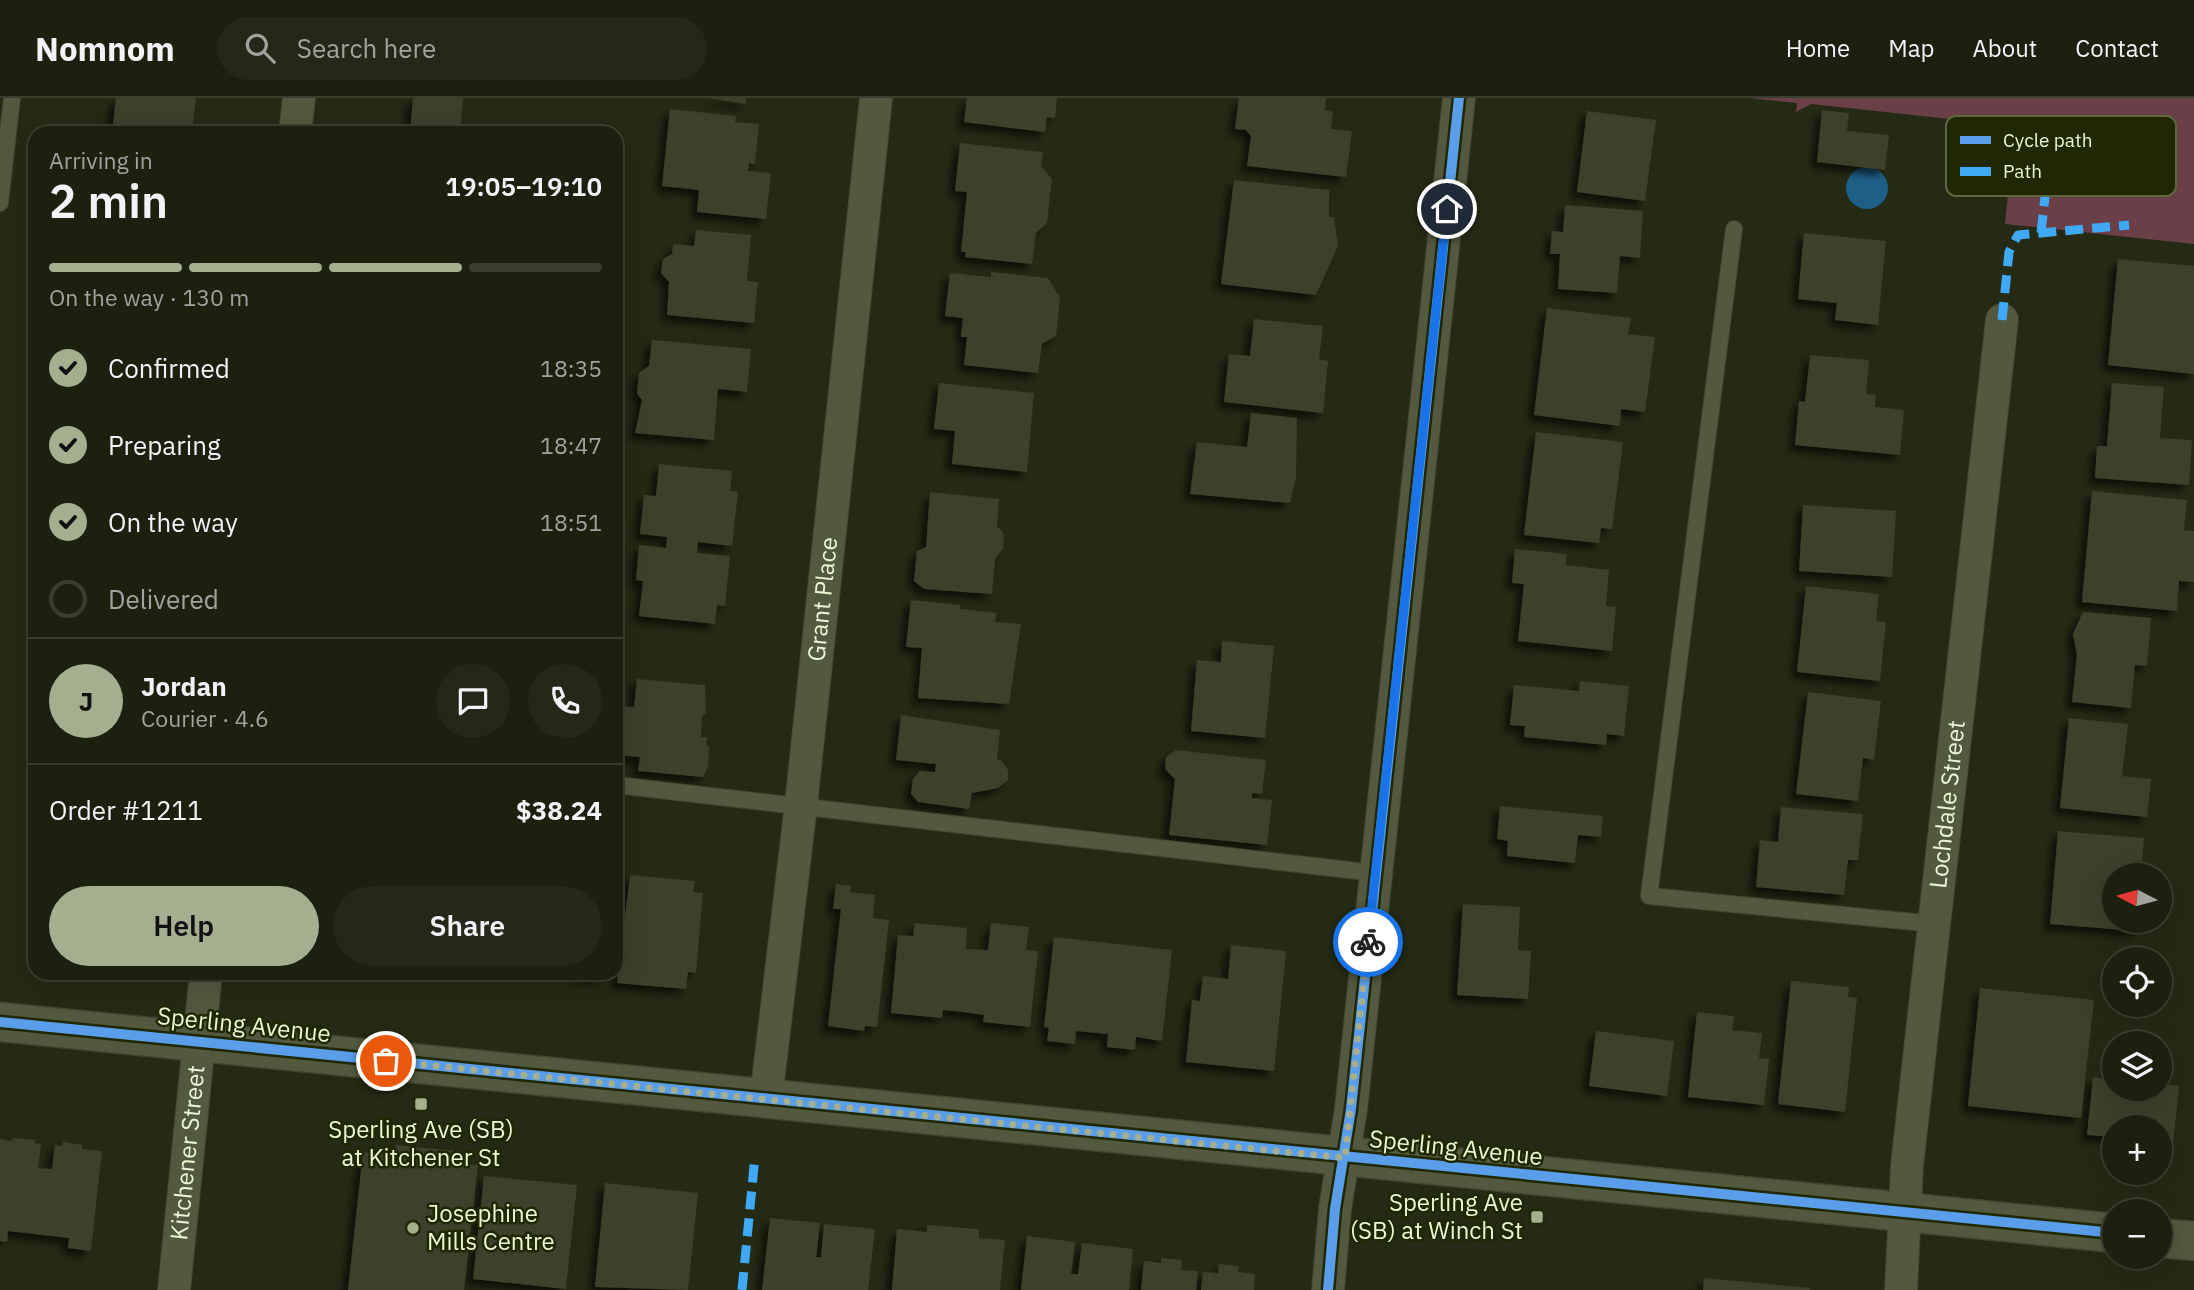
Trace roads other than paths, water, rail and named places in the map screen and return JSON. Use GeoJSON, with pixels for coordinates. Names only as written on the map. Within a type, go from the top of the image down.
{"type":"FeatureCollection","features":[{"type":"Feature","properties":{"kind":"street"},"geometry":{"type":"LineString","coordinates":[[296,126],[299,98]]}},
{"type":"Feature","properties":{"kind":"street","name":"Grant Place"},"geometry":{"type":"LineString","coordinates":[[766,1098],[801,805],[876,98]]}},
{"type":"Feature","properties":{"kind":"street"},"geometry":{"type":"LineString","coordinates":[[1328,1290],[1335,1209],[1345,1158],[1459,98]]}},
{"type":"Feature","properties":{"kind":"street","name":"Lochdale Street"},"geometry":{"type":"LineString","coordinates":[[1901,1290],[1905,1214],[1935,924],[2002,320]]}},
{"type":"Feature","properties":{"kind":"street","name":"Kitchener Street"},"geometry":{"type":"LineString","coordinates":[[174,1290],[205,980]]}},
{"type":"Feature","properties":{"kind":"street","name":"Sperling Avenue"},"geometry":{"type":"LineString","coordinates":[[0,1021],[2102,1232]]}},
{"type":"Feature","properties":{"kind":"street"},"geometry":{"type":"LineString","coordinates":[[2172,1239],[2194,1241]]}},
{"type":"Feature","properties":{"kind":"lane"},"geometry":{"type":"LineString","coordinates":[[0,202],[12,98]]}},
{"type":"Feature","properties":{"kind":"lane"},"geometry":{"type":"LineString","coordinates":[[1734,229],[1649,896],[1935,924]]}},
{"type":"Feature","properties":{"kind":"lane"},"geometry":{"type":"LineString","coordinates":[[623,786],[1375,873]]}},
{"type":"Feature","properties":{"kind":"water"},"geometry":{"type":"Polygon","coordinates":[[[1867,167],[1882,173],[1888,188],[1882,203],[1867,209],[1852,203],[1846,188],[1852,173],[1867,167]]]}},
{"type":"Feature","properties":{"kind":"place","name":"Sperling Ave (SB) at Kitchener St"},"geometry":{"type":"Point","coordinates":[421,1104]}},
{"type":"Feature","properties":{"kind":"place","name":"Sperling Ave (SB) at Winch St"},"geometry":{"type":"Point","coordinates":[1537,1217]}},
{"type":"Feature","properties":{"kind":"place","name":"Josephine Mills Centre"},"geometry":{"type":"Point","coordinates":[413,1228]}}]}
